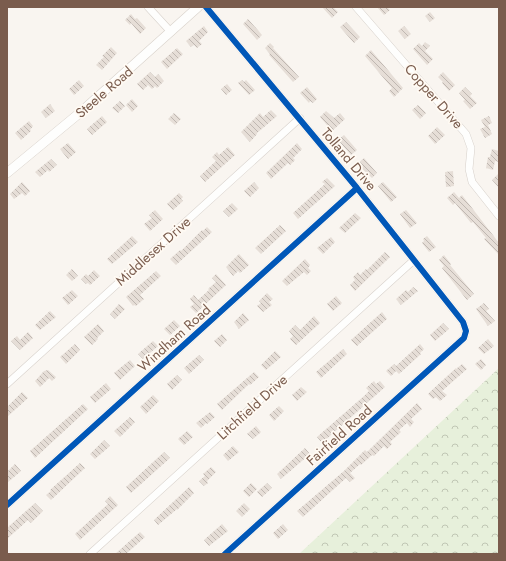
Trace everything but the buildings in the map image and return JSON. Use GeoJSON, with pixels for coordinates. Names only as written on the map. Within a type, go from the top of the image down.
{"type":"FeatureCollection","features":[{"type":"Feature","properties":{"kind":"street"},"geometry":{"type":"LineString","coordinates":[[148,7],[171,32]]}},
{"type":"Feature","properties":{"kind":"street","name":"Steele Road"},"geometry":{"type":"LineString","coordinates":[[7,173],[82,111],[198,7]]}},
{"type":"Feature","properties":{"kind":"street","name":"Tolland Drive"},"geometry":{"type":"LineString","coordinates":[[206,7],[358,188],[463,322],[466,331]]}},
{"type":"Feature","properties":{"kind":"street","name":"Copper Drive"},"geometry":{"type":"LineString","coordinates":[[356,7],[466,134],[471,148],[469,169],[472,182],[499,216]]}},
{"type":"Feature","properties":{"kind":"street","name":"Middlesex Drive"},"geometry":{"type":"LineString","coordinates":[[7,384],[300,118]]}},
{"type":"Feature","properties":{"kind":"street","name":"Windham Road"},"geometry":{"type":"LineString","coordinates":[[7,505],[358,188]]}},
{"type":"Feature","properties":{"kind":"street","name":"Litchfield Drive"},"geometry":{"type":"LineString","coordinates":[[90,554],[414,260]]}},
{"type":"Feature","properties":{"kind":"street","name":"Fairfield Road"},"geometry":{"type":"LineString","coordinates":[[225,554],[464,338],[466,331]]}},
{"type":"Feature","properties":{"kind":"green space"},"geometry":{"type":"Polygon","coordinates":[[[499,368],[499,554],[299,554],[499,368]]]}},
{"type":"Feature","properties":{"kind":"cycle path"},"geometry":{"type":"LineString","coordinates":[[206,7],[357,188],[463,322],[466,331],[464,338],[225,554]]}},
{"type":"Feature","properties":{"kind":"cycle path"},"geometry":{"type":"LineString","coordinates":[[7,505],[357,188]]}}]}
